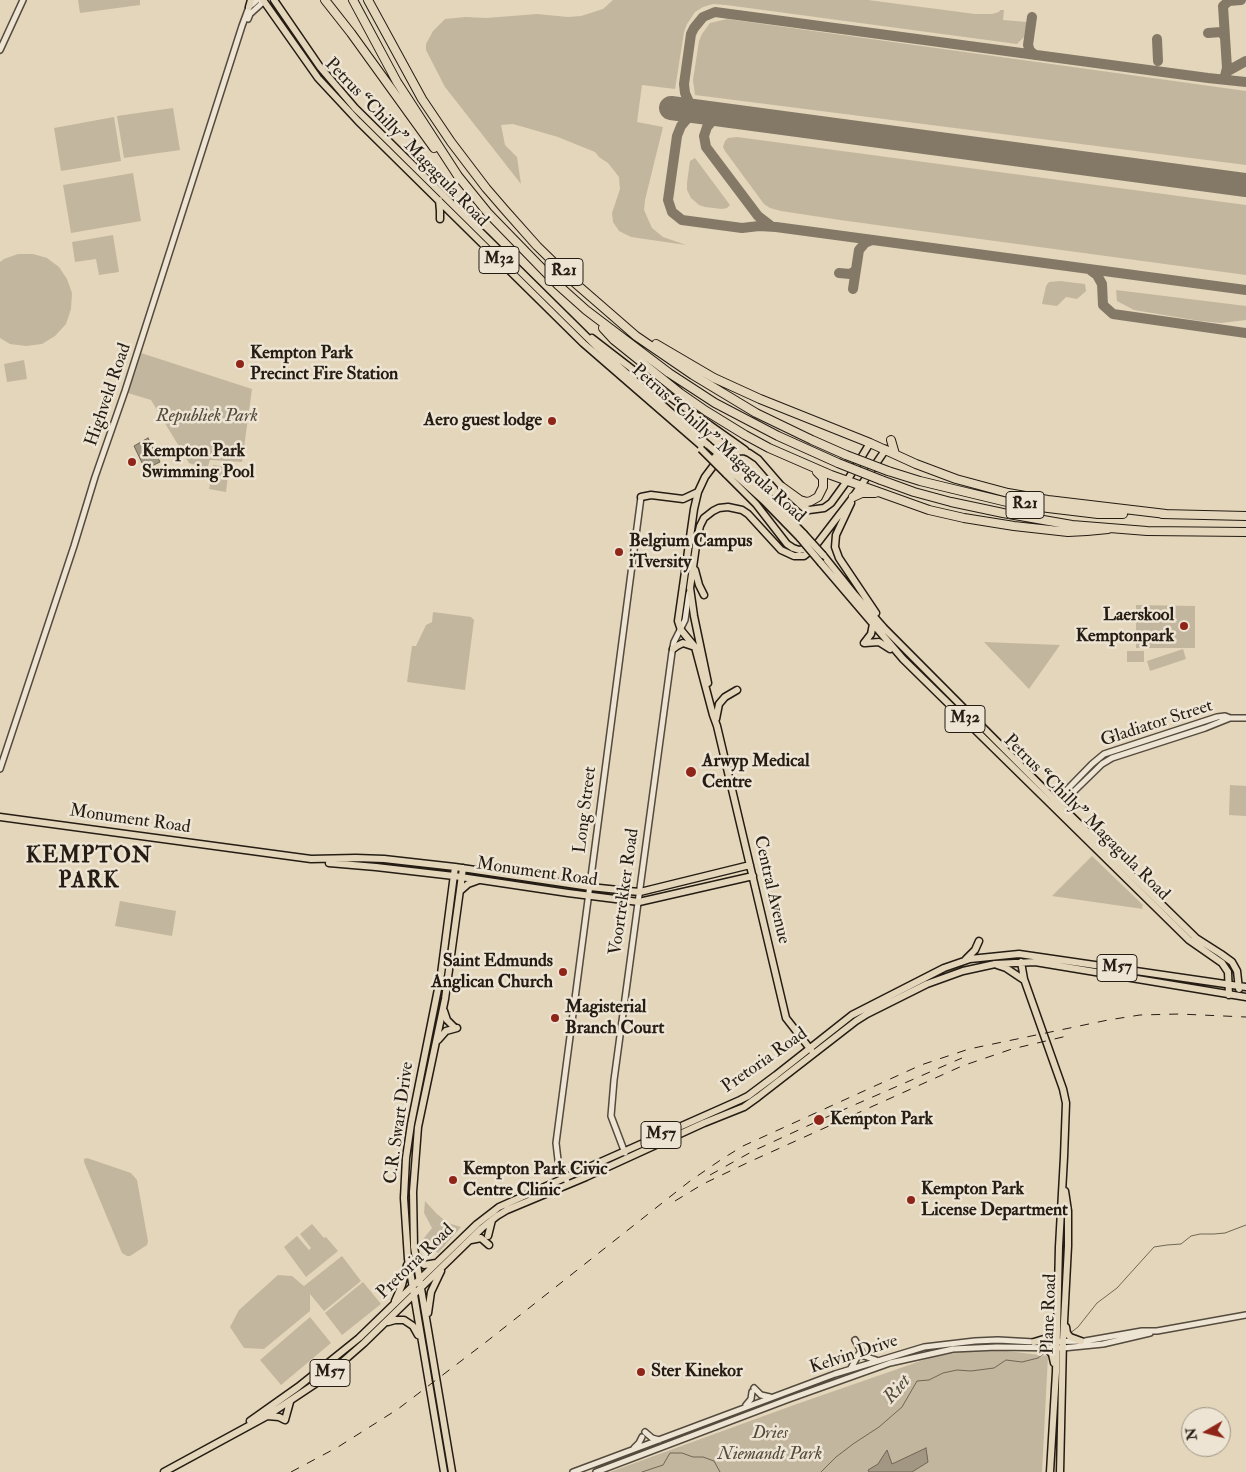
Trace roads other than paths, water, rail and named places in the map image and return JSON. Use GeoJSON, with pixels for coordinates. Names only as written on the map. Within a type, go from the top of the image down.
{"type":"FeatureCollection","features":[{"type":"Feature","properties":{"kind":"highway"},"geometry":{"type":"LineString","coordinates":[[325,0],[432,146],[458,176]]}},
{"type":"Feature","properties":{"kind":"highway","name":"R21"},"geometry":{"type":"LineString","coordinates":[[353,0],[397,82],[458,176],[488,213],[586,310],[669,373],[715,403],[778,436],[838,463],[914,492],[952,502],[1072,525],[1147,530],[1246,532]]}},
{"type":"Feature","properties":{"kind":"highway","name":"R21"},"geometry":{"type":"LineString","coordinates":[[368,0],[422,99],[451,142],[480,180],[537,246],[613,316],[666,358],[723,394],[788,429],[846,455],[888,471],[1007,502],[1098,514],[1246,516]]}},
{"type":"Feature","properties":{"kind":"highway"},"geometry":{"type":"LineString","coordinates":[[586,310],[614,340],[693,402],[745,435],[817,472],[822,476],[824,484],[821,494],[811,501],[803,501],[782,487]]}},
{"type":"Feature","properties":{"kind":"highway"},"geometry":{"type":"LineString","coordinates":[[613,316],[624,320],[667,351],[727,384],[797,415],[886,449],[956,479],[1008,493],[1048,500],[1166,514]]}},
{"type":"Feature","properties":{"kind":"highway"},"geometry":{"type":"LineString","coordinates":[[891,440],[896,454]]}},
{"type":"Feature","properties":{"kind":"highway"},"geometry":{"type":"LineString","coordinates":[[801,463],[929,510],[964,518],[1068,532],[1108,528]]}},
{"type":"Feature","properties":{"kind":"highway"},"geometry":{"type":"LineString","coordinates":[[853,498],[862,493],[882,494]]}},
{"type":"Feature","properties":{"kind":"main road","name":"Petrus “Chilly” Magagula Road"},"geometry":{"type":"LineString","coordinates":[[263,0],[327,88],[583,343],[704,447]]}},
{"type":"Feature","properties":{"kind":"main road","name":"Petrus “Chilly” Magagula Road"},"geometry":{"type":"LineString","coordinates":[[275,1],[288,16],[320,67],[355,108],[619,368],[731,471],[769,498],[802,536],[821,563],[903,659],[1192,934],[1232,962],[1242,986]]}},
{"type":"Feature","properties":{"kind":"main road"},"geometry":{"type":"LineString","coordinates":[[439,200],[440,219]]}},
{"type":"Feature","properties":{"kind":"main road"},"geometry":{"type":"LineString","coordinates":[[584,334],[598,342],[649,382],[758,460],[782,487],[803,507],[809,510],[824,508],[831,503],[870,443]]}},
{"type":"Feature","properties":{"kind":"main road"},"geometry":{"type":"LineString","coordinates":[[704,447],[731,471],[787,544],[799,550],[805,549],[825,533],[853,498],[886,449]]}},
{"type":"Feature","properties":{"kind":"main road"},"geometry":{"type":"LineString","coordinates":[[687,587],[694,509],[698,492],[705,477],[714,465],[724,457],[738,451],[749,453]]}},
{"type":"Feature","properties":{"kind":"main road"},"geometry":{"type":"LineString","coordinates":[[642,497],[651,494],[682,499],[698,492]]}},
{"type":"Feature","properties":{"kind":"main road"},"geometry":{"type":"LineString","coordinates":[[853,498],[836,535],[835,547],[884,628]]}},
{"type":"Feature","properties":{"kind":"main road","name":"Voortrekker Road"},"geometry":{"type":"LineString","coordinates":[[681,630],[678,616],[694,566],[700,526],[704,518],[713,511],[728,506],[742,510],[748,514],[781,550],[799,557],[808,554],[825,533]]}},
{"type":"Feature","properties":{"kind":"main road","name":"Petrus “Chilly” Magagula Road"},"geometry":{"type":"LineString","coordinates":[[802,536],[823,555],[884,628],[1056,805],[1189,940],[1198,948],[1220,960],[1228,972]]}},
{"type":"Feature","properties":{"kind":"main road"},"geometry":{"type":"LineString","coordinates":[[694,566],[697,580],[704,595]]}},
{"type":"Feature","properties":{"kind":"main road","name":"Central Avenue"},"geometry":{"type":"LineString","coordinates":[[687,587],[710,696],[786,1018],[812,1051]]}},
{"type":"Feature","properties":{"kind":"main road"},"geometry":{"type":"LineString","coordinates":[[873,624],[871,634],[865,643],[876,642],[884,644],[903,659]]}},
{"type":"Feature","properties":{"kind":"main road"},"geometry":{"type":"LineString","coordinates":[[681,630],[695,647],[710,696]]}},
{"type":"Feature","properties":{"kind":"main road"},"geometry":{"type":"LineString","coordinates":[[673,649],[684,643],[695,647]]}},
{"type":"Feature","properties":{"kind":"main road"},"geometry":{"type":"LineString","coordinates":[[716,722],[719,704],[737,690]]}},
{"type":"Feature","properties":{"kind":"main road","name":"Monument Road"},"geometry":{"type":"LineString","coordinates":[[0,817],[323,862],[376,866],[639,902],[753,876]]}},
{"type":"Feature","properties":{"kind":"main road","name":"Monument Road"},"geometry":{"type":"LineString","coordinates":[[316,860],[378,858],[640,892],[750,864]]}},
{"type":"Feature","properties":{"kind":"main road","name":"C.R. Swart Drive"},"geometry":{"type":"LineString","coordinates":[[443,1471],[412,1288],[404,1214],[406,1158],[441,974],[455,867]]}},
{"type":"Feature","properties":{"kind":"main road","name":"C.R. Swart Drive"},"geometry":{"type":"LineString","coordinates":[[452,1472],[414,1247],[412,1214],[418,1127],[445,999],[463,868]]}},
{"type":"Feature","properties":{"kind":"main road"},"geometry":{"type":"LineString","coordinates":[[460,891],[468,884],[480,880]]}},
{"type":"Feature","properties":{"kind":"main road"},"geometry":{"type":"LineString","coordinates":[[962,961],[974,952],[979,942],[981,949],[990,956]]}},
{"type":"Feature","properties":{"kind":"main road"},"geometry":{"type":"LineString","coordinates":[[1006,954],[1021,962],[1029,954]]}},
{"type":"Feature","properties":{"kind":"main road","name":"Pretoria Road"},"geometry":{"type":"LineString","coordinates":[[164,1472],[267,1416],[324,1378],[414,1296],[470,1240],[492,1220],[507,1210],[626,1154],[744,1107],[852,1015],[934,973],[970,958],[1006,954],[1029,954],[1242,986]]}},
{"type":"Feature","properties":{"kind":"main road","name":"Plane Road"},"geometry":{"type":"LineString","coordinates":[[1021,962],[1024,979],[1065,1095],[1066,1112],[1059,1247],[1058,1312],[1060,1345],[1060,1472]]}},
{"type":"Feature","properties":{"kind":"main road"},"geometry":{"type":"LineString","coordinates":[[995,964],[1006,968],[1024,979],[1026,969],[1039,963]]}},
{"type":"Feature","properties":{"kind":"main road","name":"Pretoria Road"},"geometry":{"type":"LineString","coordinates":[[812,1051],[867,1014],[927,984],[963,970],[995,964],[1039,963],[1242,996]]}},
{"type":"Feature","properties":{"kind":"main road"},"geometry":{"type":"LineString","coordinates":[[1220,983],[1226,978],[1228,972]]}},
{"type":"Feature","properties":{"kind":"main road"},"geometry":{"type":"LineString","coordinates":[[1228,972],[1229,995]]}},
{"type":"Feature","properties":{"kind":"main road"},"geometry":{"type":"LineString","coordinates":[[1149,980],[1152,973]]}},
{"type":"Feature","properties":{"kind":"main road","name":"M32"},"geometry":{"type":"LineString","coordinates":[[1242,986],[1242,996]]}},
{"type":"Feature","properties":{"kind":"main road"},"geometry":{"type":"LineString","coordinates":[[435,1044],[444,1033],[456,1028],[449,1023],[445,1016],[445,999]]}},
{"type":"Feature","properties":{"kind":"main road","name":"Plane Road"},"geometry":{"type":"LineString","coordinates":[[1050,1472],[1056,1372],[1064,1318],[1068,1246],[1068,1212],[1064,1185],[1064,1157]]}},
{"type":"Feature","properties":{"kind":"main road","name":"Pretoria Road"},"geometry":{"type":"LineString","coordinates":[[233,1434],[283,1398],[359,1338],[477,1224],[499,1207],[566,1181]]}},
{"type":"Feature","properties":{"kind":"main road"},"geometry":{"type":"LineString","coordinates":[[488,1236],[492,1220]]}},
{"type":"Feature","properties":{"kind":"main road"},"geometry":{"type":"LineString","coordinates":[[470,1240],[481,1238],[489,1245]]}},
{"type":"Feature","properties":{"kind":"main road"},"geometry":{"type":"LineString","coordinates":[[414,1247],[422,1264],[428,1266],[437,1263]]}},
{"type":"Feature","properties":{"kind":"main road"},"geometry":{"type":"LineString","coordinates":[[1059,1286],[1064,1247]]}},
{"type":"Feature","properties":{"kind":"main road"},"geometry":{"type":"LineString","coordinates":[[392,1306],[402,1285],[408,1260]]}},
{"type":"Feature","properties":{"kind":"main road"},"geometry":{"type":"LineString","coordinates":[[428,1328],[429,1299],[432,1288],[445,1263]]}},
{"type":"Feature","properties":{"kind":"main road"},"geometry":{"type":"LineString","coordinates":[[1034,1342],[1043,1340],[1052,1333],[1058,1312]]}},
{"type":"Feature","properties":{"kind":"main road"},"geometry":{"type":"LineString","coordinates":[[1064,1318],[1068,1336],[1074,1340],[1081,1341]]}},
{"type":"Feature","properties":{"kind":"main road"},"geometry":{"type":"LineString","coordinates":[[384,1324],[395,1320],[407,1321],[422,1343]]}},
{"type":"Feature","properties":{"kind":"main road"},"geometry":{"type":"LineString","coordinates":[[1046,1348],[1052,1354],[1056,1372]]}},
{"type":"Feature","properties":{"kind":"main road"},"geometry":{"type":"LineString","coordinates":[[272,1396],[283,1398]]}},
{"type":"Feature","properties":{"kind":"main road"},"geometry":{"type":"LineString","coordinates":[[267,1416],[285,1420],[287,1408],[291,1401]]}},
{"type":"Feature","properties":{"kind":"street"},"geometry":{"type":"LineString","coordinates":[[0,50],[23,0]]}},
{"type":"Feature","properties":{"kind":"street","name":"Highveld Road"},"geometry":{"type":"LineString","coordinates":[[0,769],[128,382],[250,3],[258,0]]}},
{"type":"Feature","properties":{"kind":"street","name":"Highveld Road"},"geometry":{"type":"LineString","coordinates":[[242,29],[250,14],[263,0]]}},
{"type":"Feature","properties":{"kind":"street","name":"Long Street"},"geometry":{"type":"LineString","coordinates":[[566,1181],[558,1160],[556,1143],[642,497]]}},
{"type":"Feature","properties":{"kind":"street","name":"Voortrekker Road"},"geometry":{"type":"LineString","coordinates":[[626,1154],[612,1119],[615,1072],[674,642],[681,630]]}},
{"type":"Feature","properties":{"kind":"street","name":"Gladiator Street"},"geometry":{"type":"LineString","coordinates":[[1056,805],[1080,776],[1102,755],[1222,716],[1246,718]]}},
{"type":"Feature","properties":{"kind":"street","name":"Gladiator Street"},"geometry":{"type":"LineString","coordinates":[[1056,805],[1102,764],[1112,758],[1230,718]]}},
{"type":"Feature","properties":{"kind":"street"},"geometry":{"type":"LineString","coordinates":[[1193,724],[1196,731]]}},
{"type":"Feature","properties":{"kind":"street"},"geometry":{"type":"LineString","coordinates":[[1109,752],[1112,758]]}},
{"type":"Feature","properties":{"kind":"street"},"geometry":{"type":"LineString","coordinates":[[1080,776],[1085,781]]}},
{"type":"Feature","properties":{"kind":"street","name":"Kelvin Drive"},"geometry":{"type":"LineString","coordinates":[[572,1472],[850,1368],[924,1347],[958,1342],[998,1340],[1060,1345],[1104,1344],[1157,1331],[1246,1315]]}},
{"type":"Feature","properties":{"kind":"street","name":"Kelvin Drive"},"geometry":{"type":"LineString","coordinates":[[596,1472],[883,1365],[934,1352],[990,1347],[1046,1348],[1142,1331],[1157,1331]]}},
{"type":"Feature","properties":{"kind":"street"},"geometry":{"type":"LineString","coordinates":[[855,1340],[864,1356],[877,1360]]}},
{"type":"Feature","properties":{"kind":"street"},"geometry":{"type":"LineString","coordinates":[[850,1368],[859,1354]]}},
{"type":"Feature","properties":{"kind":"street"},"geometry":{"type":"LineString","coordinates":[[744,1407],[750,1401],[753,1390],[761,1395],[774,1396]]}},
{"type":"Feature","properties":{"kind":"street"},"geometry":{"type":"LineString","coordinates":[[632,1450],[639,1443],[643,1434],[659,1440]]}},
{"type":"Feature","properties":{"kind":"waterway"},"geometry":{"type":"LineString","coordinates":[[1069,1334],[1078,1327],[1097,1303],[1117,1288],[1154,1247],[1181,1244],[1191,1236],[1225,1233],[1246,1225]]}},
{"type":"Feature","properties":{"kind":"waterway","name":"Riet"},"geometry":{"type":"LineString","coordinates":[[821,1472],[836,1457],[879,1427],[902,1407],[917,1381],[929,1380],[943,1373],[957,1370],[971,1371],[994,1368],[1006,1360],[1022,1362],[1038,1358],[1046,1352]]}},
{"type":"Feature","properties":{"kind":"waterway","name":"Riet"},"geometry":{"type":"LineString","coordinates":[[642,1472],[663,1465],[670,1453],[682,1453],[714,1461],[720,1472]]}},
{"type":"Feature","properties":{"kind":"railway"},"geometry":{"type":"LineString","coordinates":[[291,1472],[338,1447],[398,1409],[690,1181],[743,1146],[921,1065],[969,1049],[1140,1015],[1179,1014],[1246,1017]]}},
{"type":"Feature","properties":{"kind":"railway"},"geometry":{"type":"LineString","coordinates":[[675,1201],[703,1184],[749,1162],[962,1066],[1012,1049],[1067,1036]]}},
{"type":"Feature","properties":{"kind":"railway"},"geometry":{"type":"LineString","coordinates":[[710,1175],[753,1151],[962,1058]]}},
{"type":"Feature","properties":{"kind":"place","name":"Kempton Park Precinct Fire Station"},"geometry":{"type":"Point","coordinates":[240,364]}},
{"type":"Feature","properties":{"kind":"place","name":"Aero guest lodge"},"geometry":{"type":"Point","coordinates":[552,421]}},
{"type":"Feature","properties":{"kind":"place","name":"Kempton Park Swimming Pool"},"geometry":{"type":"Point","coordinates":[132,462]}},
{"type":"Feature","properties":{"kind":"place","name":"Belgium Campus iTversity"},"geometry":{"type":"Point","coordinates":[619,552]}},
{"type":"Feature","properties":{"kind":"place","name":"Laerskool Kemptonpark"},"geometry":{"type":"Point","coordinates":[1184,626]}},
{"type":"Feature","properties":{"kind":"place","name":"Arwyp Medical Centre"},"geometry":{"type":"Point","coordinates":[691,772]}},
{"type":"Feature","properties":{"kind":"place","name":"Saint Edmunds Anglican Church"},"geometry":{"type":"Point","coordinates":[563,972]}},
{"type":"Feature","properties":{"kind":"place","name":"Magisterial Branch Court"},"geometry":{"type":"Point","coordinates":[555,1018]}},
{"type":"Feature","properties":{"kind":"place","name":"Kempton Park"},"geometry":{"type":"Point","coordinates":[819,1120]}},
{"type":"Feature","properties":{"kind":"place","name":"Kempton Park Civic Centre Clinic"},"geometry":{"type":"Point","coordinates":[453,1180]}},
{"type":"Feature","properties":{"kind":"place","name":"Kempton Park License Department"},"geometry":{"type":"Point","coordinates":[911,1200]}},
{"type":"Feature","properties":{"kind":"place","name":"Ster Kinekor"},"geometry":{"type":"Point","coordinates":[641,1372]}},
{"type":"Feature","properties":{"kind":"district","name":"KEMPTON PARK"},"geometry":{"type":"Point","coordinates":[89,870]}},
{"type":"Feature","properties":{"kind":"park label","name":"Republiek Park"},"geometry":{"type":"Point","coordinates":[207,417]}},
{"type":"Feature","properties":{"kind":"park label","name":"Dries Niemandt Park"},"geometry":{"type":"Point","coordinates":[770,1444]}}]}
